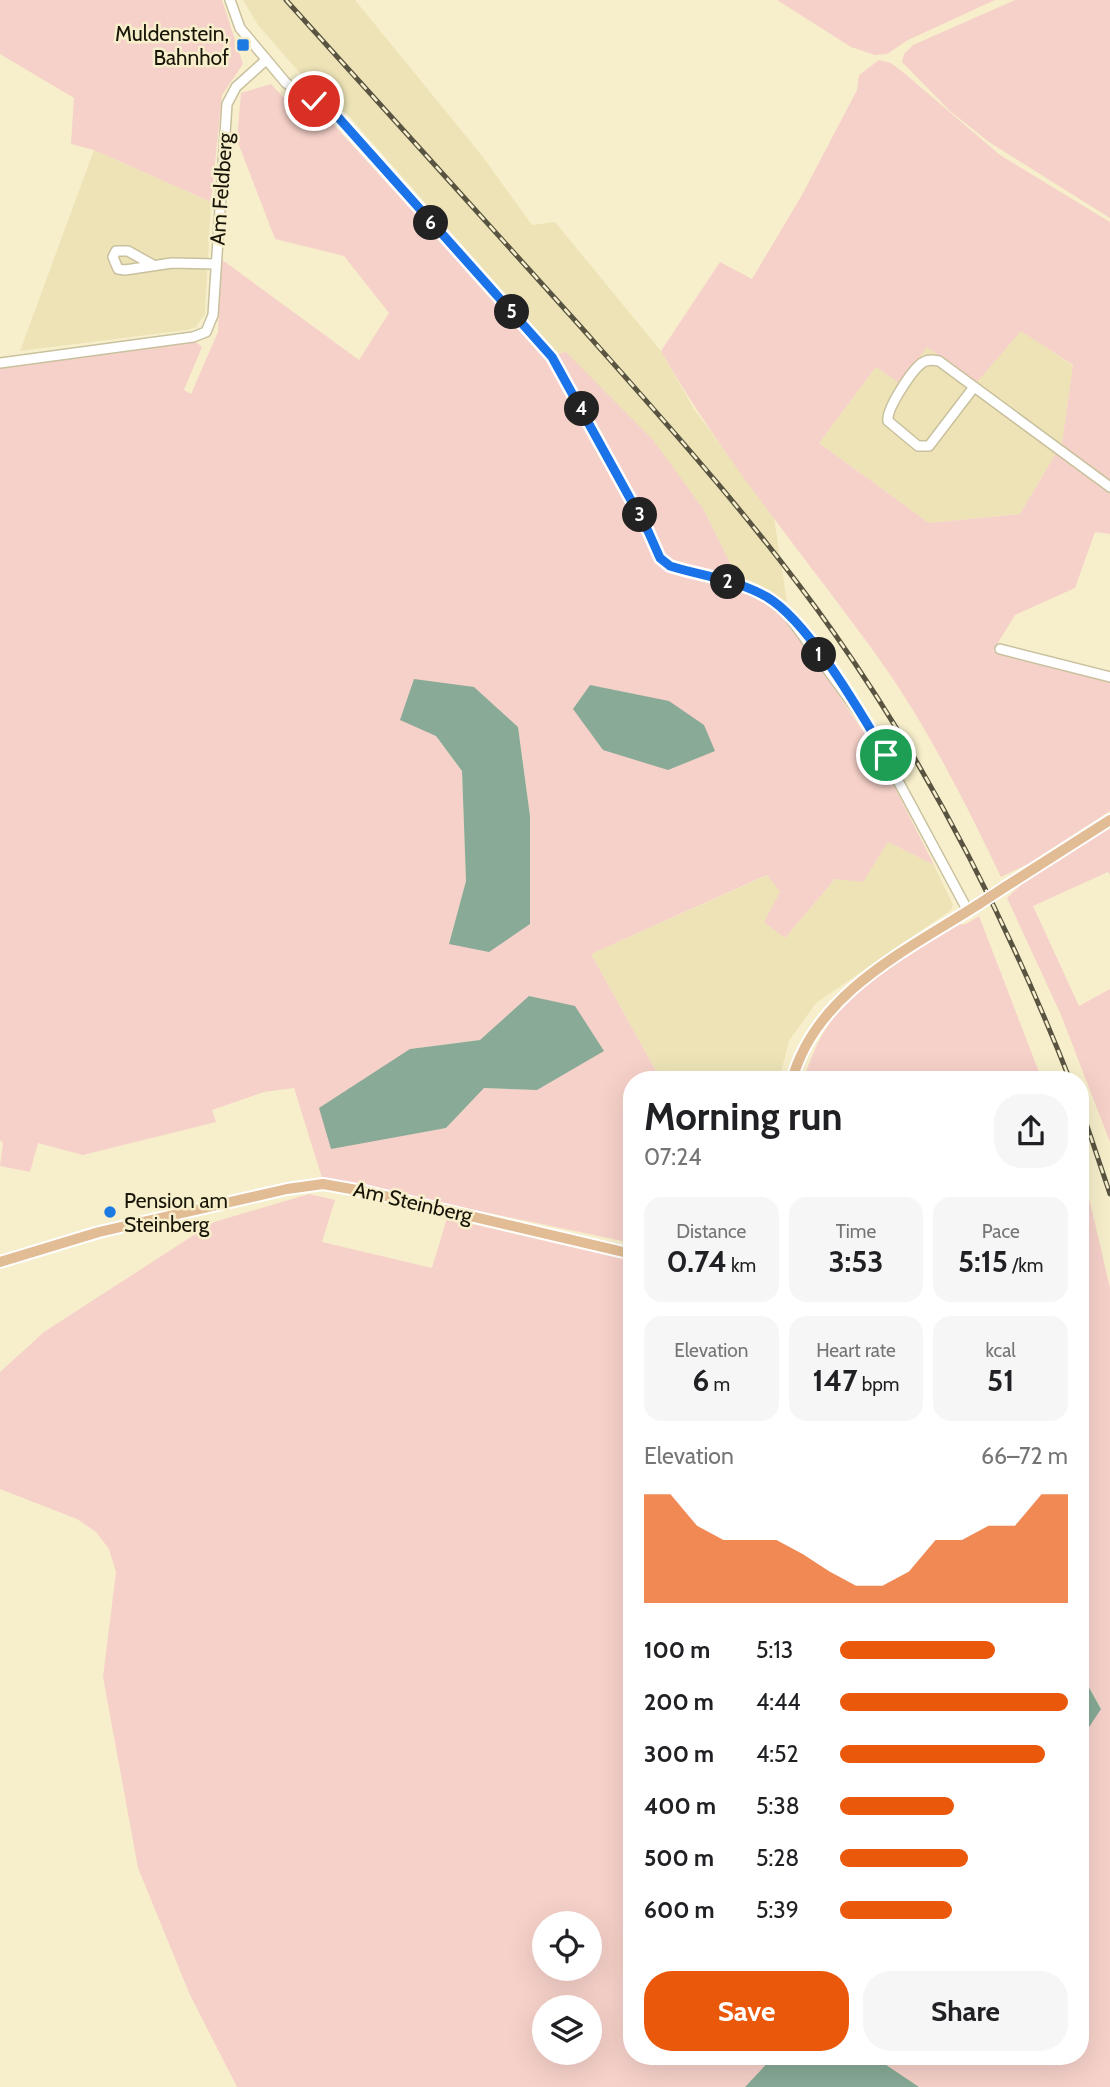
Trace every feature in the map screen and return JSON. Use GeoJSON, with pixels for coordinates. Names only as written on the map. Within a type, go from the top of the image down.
{"type":"FeatureCollection","features":[{"type":"Feature","properties":{"kind":"main road"},"geometry":{"type":"LineString","coordinates":[[796,1071],[810,1039],[845,995],[872,973],[1110,820]]}},
{"type":"Feature","properties":{"kind":"main road","name":"Am Steinberg"},"geometry":{"type":"LineString","coordinates":[[0,1262],[99,1232],[287,1189],[331,1185],[623,1252]]}},
{"type":"Feature","properties":{"kind":"street"},"geometry":{"type":"LineString","coordinates":[[230,0],[240,28],[286,83],[337,116],[552,357],[664,562],[757,592],[778,605],[798,626],[868,725],[968,911]]}},
{"type":"Feature","properties":{"kind":"street","name":"Am Feldberg"},"geometry":{"type":"LineString","coordinates":[[0,363],[193,337],[206,332],[212,320],[227,104],[236,87],[267,60]]}},
{"type":"Feature","properties":{"kind":"street"},"geometry":{"type":"LineString","coordinates":[[153,265],[183,262],[216,264]]}},
{"type":"Feature","properties":{"kind":"street"},"geometry":{"type":"LineString","coordinates":[[974,387],[929,446],[918,446],[888,421],[889,407],[926,361],[939,362],[974,387],[1110,486]]}},
{"type":"Feature","properties":{"kind":"street"},"geometry":{"type":"LineString","coordinates":[[1000,649],[1110,677]]}},
{"type":"Feature","properties":{"kind":"shaded area"},"geometry":{"type":"Polygon","coordinates":[[[0,0],[222,0],[243,64],[222,95],[211,202],[94,150],[71,144],[74,98],[0,54],[0,0]]]}},
{"type":"Feature","properties":{"kind":"shaded area"},"geometry":{"type":"Polygon","coordinates":[[[243,0],[355,0],[483,157],[532,225],[555,222],[661,351],[694,409],[774,518],[787,602],[738,580],[704,510],[566,352],[557,353],[348,115],[299,72],[258,25],[243,0]]]}},
{"type":"Feature","properties":{"kind":"shaded area"},"geometry":{"type":"Polygon","coordinates":[[[777,0],[995,0],[908,40],[887,54],[875,55],[851,47],[777,0]]]}},
{"type":"Feature","properties":{"kind":"shaded area"},"geometry":{"type":"Polygon","coordinates":[[[1015,0],[1110,0],[1110,218],[989,142],[950,111],[902,62],[904,54],[913,45],[1015,0]]]}},
{"type":"Feature","properties":{"kind":"shaded area"},"geometry":{"type":"Polygon","coordinates":[[[879,60],[891,63],[1000,155],[1110,222],[1110,534],[1095,532],[1075,588],[1015,615],[993,651],[1110,683],[1110,811],[1028,864],[1001,877],[916,714],[854,624],[739,471],[661,351],[720,262],[752,279],[802,195],[857,90],[859,75],[879,60]],[[1021,331],[977,382],[927,347],[899,383],[876,367],[819,443],[929,523],[1020,514],[1062,443],[1073,365],[1021,331]]]}},
{"type":"Feature","properties":{"kind":"shaded area"},"geometry":{"type":"Polygon","coordinates":[[[271,84],[297,112],[332,123],[546,356],[566,352],[653,440],[704,510],[743,590],[769,604],[789,622],[876,750],[934,865],[888,842],[863,882],[835,879],[785,938],[764,922],[780,892],[767,875],[591,954],[656,1071],[623,1071],[623,1241],[322,1178],[294,1088],[264,1092],[212,1110],[216,1122],[83,1155],[38,1143],[30,1172],[0,1166],[3,1143],[0,1140],[0,367],[196,342],[202,347],[184,390],[191,394],[218,332],[221,259],[359,360],[389,313],[344,256],[275,239],[237,140],[241,93],[271,84]],[[518,727],[436,736],[462,771],[466,881],[449,944],[530,924],[530,816],[518,727]],[[480,1040],[410,1049],[417,1132],[446,1128],[484,1088],[537,1090],[480,1040]]]}},
{"type":"Feature","properties":{"kind":"shaded area"},"geometry":{"type":"Polygon","coordinates":[[[94,150],[211,202],[205,314],[196,327],[187,330],[20,351],[94,150]]]}},
{"type":"Feature","properties":{"kind":"shaded area"},"geometry":{"type":"Polygon","coordinates":[[[1021,330],[1073,366],[1062,443],[1020,514],[929,523],[819,443],[876,367],[927,347],[1021,330]]]}},
{"type":"Feature","properties":{"kind":"shaded area"},"geometry":{"type":"Polygon","coordinates":[[[414,679],[474,687],[518,727],[530,816],[530,924],[489,952],[449,944],[466,881],[462,771],[436,736],[400,720],[414,679]]]}},
{"type":"Feature","properties":{"kind":"shaded area"},"geometry":{"type":"Polygon","coordinates":[[[590,685],[669,701],[704,725],[715,751],[668,770],[603,750],[573,709],[590,685]]]}},
{"type":"Feature","properties":{"kind":"shaded area"},"geometry":{"type":"Polygon","coordinates":[[[1110,825],[1110,875],[1108,872],[1033,906],[1079,1006],[1110,989],[1110,1142],[1089,1088],[1089,1071],[1083,1071],[1061,1015],[1007,898],[1028,878],[1110,825]]]}},
{"type":"Feature","properties":{"kind":"shaded area"},"geometry":{"type":"Polygon","coordinates":[[[888,842],[934,865],[953,905],[951,910],[816,1003],[789,1041],[781,1071],[656,1071],[591,954],[768,875],[780,892],[785,938],[835,879],[863,881],[888,842]]]}},
{"type":"Feature","properties":{"kind":"shaded area"},"geometry":{"type":"Polygon","coordinates":[[[979,916],[1039,1071],[807,1071],[824,1032],[855,994],[894,964],[957,925],[966,924],[979,916]]]}},
{"type":"Feature","properties":{"kind":"shaded area"},"geometry":{"type":"Polygon","coordinates":[[[529,996],[575,1006],[604,1051],[537,1090],[484,1088],[446,1128],[331,1149],[319,1108],[410,1049],[480,1040],[529,996]]]}},
{"type":"Feature","properties":{"kind":"shaded area"},"geometry":{"type":"Polygon","coordinates":[[[309,1194],[335,1200],[322,1242],[432,1268],[447,1218],[623,1259],[623,2065],[766,2065],[745,2087],[237,2087],[190,1995],[138,1868],[103,1677],[116,1572],[109,1549],[96,1532],[77,1519],[0,1489],[0,1372],[44,1332],[214,1222],[309,1194]]]}},
{"type":"Feature","properties":{"kind":"shaded area"},"geometry":{"type":"Polygon","coordinates":[[[1089,1199],[1110,1288],[1110,2087],[919,2087],[886,2065],[1089,2065],[1089,1727],[1101,1708],[1089,1687],[1089,1199]]]}},
{"type":"Feature","properties":{"kind":"shaded area"},"geometry":{"type":"Polygon","coordinates":[[[1089,1687],[1101,1709],[1089,1727],[1089,1687]]]}},
{"type":"Feature","properties":{"kind":"shaded area"},"geometry":{"type":"Polygon","coordinates":[[[766,2065],[886,2065],[919,2087],[745,2087],[766,2065]]]}},
{"type":"Feature","properties":{"kind":"railway"},"geometry":{"type":"LineString","coordinates":[[286,0],[679,438],[805,593],[869,685],[935,794],[994,906],[1066,1071]]}},
{"type":"Feature","properties":{"kind":"railway"},"geometry":{"type":"LineString","coordinates":[[1089,1132],[1110,1194]]}},
{"type":"Feature","properties":{"kind":"place","name":"Muldenstein, Bahnhof"},"geometry":{"type":"Point","coordinates":[243,45]}},
{"type":"Feature","properties":{"kind":"place","name":"Pension am Steinberg"},"geometry":{"type":"Point","coordinates":[110,1212]}},
{"type":"Feature","properties":{"kind":"route"},"geometry":{"type":"LineString","coordinates":[[314,101],[337,116],[552,357],[648,531],[660,558],[670,566],[757,592],[778,605],[798,626],[823,660],[886,755]]}}]}
